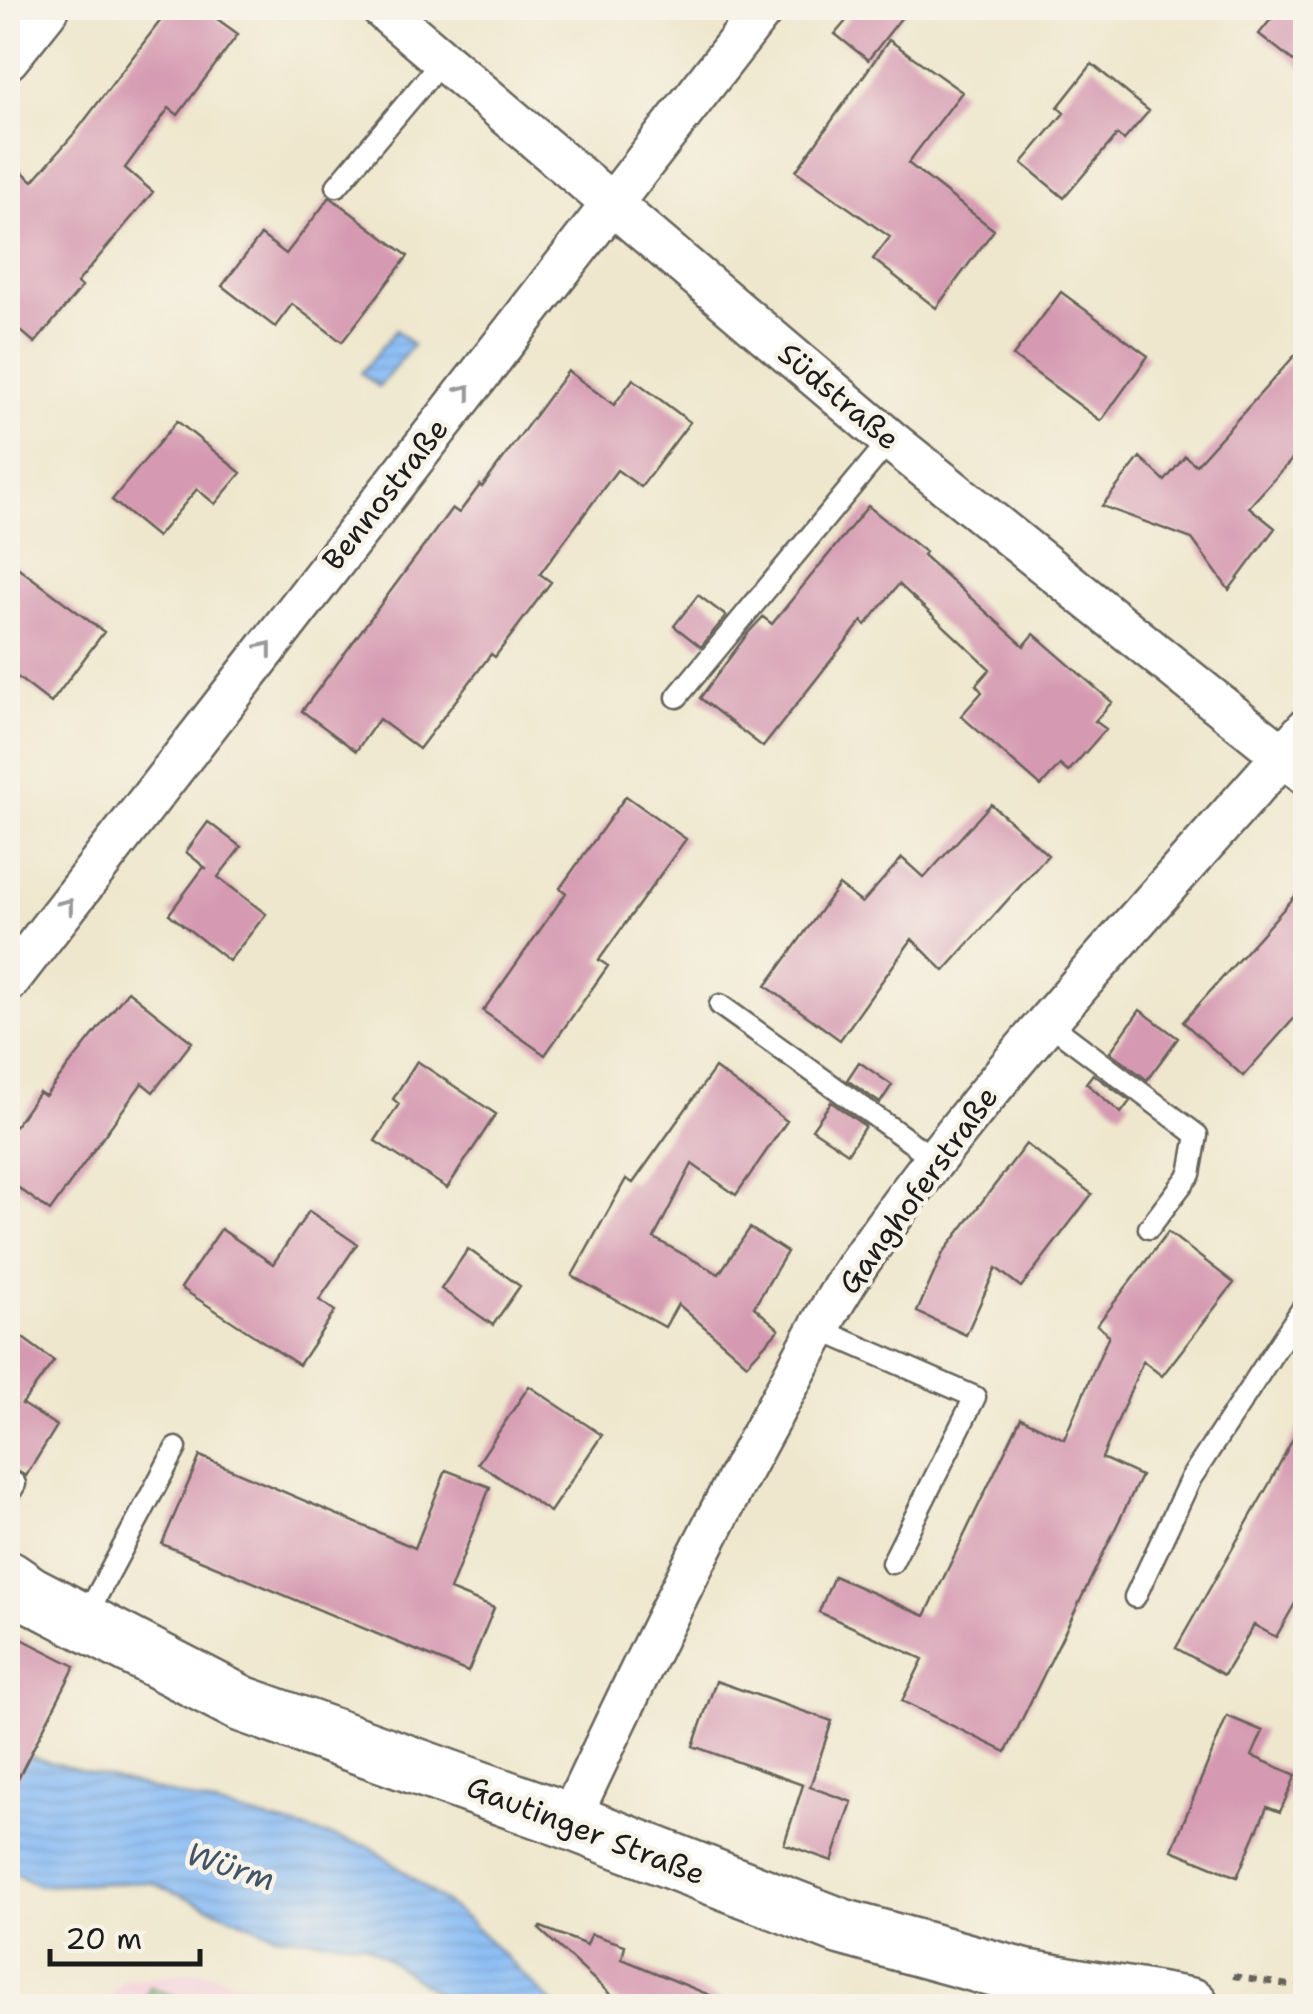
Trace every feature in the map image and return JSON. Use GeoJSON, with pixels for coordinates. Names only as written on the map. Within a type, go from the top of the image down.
{"type":"FeatureCollection","features":[{"type":"Feature","properties":{"kind":"main road","name":"Gautinger Straße"},"geometry":{"type":"LineString","coordinates":[[8,1579],[242,1704],[569,1821],[842,1927],[1023,1976],[1191,2006]]}},
{"type":"Feature","properties":{"kind":"street"},"geometry":{"type":"LineString","coordinates":[[8,59],[49,8]]}},
{"type":"Feature","properties":{"kind":"street","name":"Südstraße"},"geometry":{"type":"LineString","coordinates":[[381,8],[890,440],[1298,753]]}},
{"type":"Feature","properties":{"kind":"street","name":"Bennostraße"},"geometry":{"type":"LineString","coordinates":[[8,982],[764,8]]}},
{"type":"Feature","properties":{"kind":"street","name":"Ganghoferstraße"},"geometry":{"type":"LineString","coordinates":[[569,1821],[743,1468],[819,1328],[866,1252],[1046,1021],[1298,753]]}},
{"type":"Feature","properties":{"kind":"lane"},"geometry":{"type":"LineString","coordinates":[[337,186],[443,60]]}},
{"type":"Feature","properties":{"kind":"lane"},"geometry":{"type":"LineString","coordinates":[[678,696],[890,440]]}},
{"type":"Feature","properties":{"kind":"lane"},"geometry":{"type":"LineString","coordinates":[[720,1005],[937,1161]]}},
{"type":"Feature","properties":{"kind":"lane"},"geometry":{"type":"LineString","coordinates":[[1046,1021],[1198,1135],[1190,1174],[1149,1228]]}},
{"type":"Feature","properties":{"kind":"lane"},"geometry":{"type":"LineString","coordinates":[[1135,1597],[1191,1478],[1306,1303]]}},
{"type":"Feature","properties":{"kind":"lane"},"geometry":{"type":"LineString","coordinates":[[819,1328],[975,1397],[892,1563]]}},
{"type":"Feature","properties":{"kind":"lane"},"geometry":{"type":"LineString","coordinates":[[83,1622],[176,1448]]}},
{"type":"Feature","properties":{"kind":"lane"},"geometry":{"type":"LineString","coordinates":[[8,1479],[15,1484],[8,1496]]}},
{"type":"Feature","properties":{"kind":"shaded area"},"geometry":{"type":"Polygon","coordinates":[[[203,1971],[311,2006],[103,2006],[123,1980],[203,1971]]]}},
{"type":"Feature","properties":{"kind":"green space"},"geometry":{"type":"Polygon","coordinates":[[[150,1987],[198,2006],[143,2006],[150,1987]]]}},
{"type":"Feature","properties":{"kind":"water"},"geometry":{"type":"Polygon","coordinates":[[[396,330],[413,345],[379,387],[361,373],[396,330]]]}},
{"type":"Feature","properties":{"kind":"water","name":"Würm"},"geometry":{"type":"Polygon","coordinates":[[[8,1751],[371,1847],[467,1919],[555,2006],[455,2006],[364,1943],[276,1935],[150,1882],[38,1886],[8,1869],[8,1751]]]}},
{"type":"Feature","properties":{"kind":"building"},"geometry":{"type":"Polygon","coordinates":[[[170,8],[202,8],[238,34],[178,115],[169,108],[125,168],[153,192],[77,283],[82,287],[35,343],[8,320],[8,160],[33,181],[170,8]]]}},
{"type":"Feature","properties":{"kind":"building"},"geometry":{"type":"Polygon","coordinates":[[[857,8],[909,8],[868,60],[835,34],[857,8]]]}},
{"type":"Feature","properties":{"kind":"building"},"geometry":{"type":"Polygon","coordinates":[[[1280,8],[1306,8],[1306,71],[1259,34],[1280,8]]]}},
{"type":"Feature","properties":{"kind":"building"},"geometry":{"type":"Polygon","coordinates":[[[889,40],[962,92],[908,163],[994,230],[936,308],[873,259],[890,237],[796,171],[889,40]]]}},
{"type":"Feature","properties":{"kind":"building"},"geometry":{"type":"Polygon","coordinates":[[[1092,64],[1149,111],[1124,140],[1117,135],[1064,198],[1022,163],[1064,113],[1058,107],[1092,64]]]}},
{"type":"Feature","properties":{"kind":"building"},"geometry":{"type":"Polygon","coordinates":[[[330,197],[408,256],[342,342],[292,304],[275,327],[222,286],[261,235],[286,254],[330,197]]]}},
{"type":"Feature","properties":{"kind":"building"},"geometry":{"type":"Polygon","coordinates":[[[1061,292],[1148,356],[1101,421],[1013,356],[1061,292]]]}},
{"type":"Feature","properties":{"kind":"building"},"geometry":{"type":"Polygon","coordinates":[[[1306,343],[1306,444],[1249,507],[1275,528],[1229,590],[1192,539],[1102,506],[1140,457],[1165,481],[1185,456],[1196,465],[1306,343]]]}},
{"type":"Feature","properties":{"kind":"building"},"geometry":{"type":"Polygon","coordinates":[[[568,371],[614,405],[633,379],[690,422],[641,487],[617,470],[540,574],[551,582],[419,749],[379,719],[356,751],[302,711],[452,508],[459,513],[482,487],[568,371]]]}},
{"type":"Feature","properties":{"kind":"building"},"geometry":{"type":"Polygon","coordinates":[[[177,421],[241,473],[215,504],[197,489],[157,537],[112,500],[177,421]]]}},
{"type":"Feature","properties":{"kind":"building"},"geometry":{"type":"Polygon","coordinates":[[[868,506],[925,552],[923,555],[1024,646],[1034,634],[1112,702],[1095,721],[1106,729],[1068,772],[1060,765],[1041,786],[961,716],[982,692],[976,685],[990,669],[899,584],[866,625],[862,621],[763,747],[700,698],[748,633],[763,617],[772,624],[868,506]]]}},
{"type":"Feature","properties":{"kind":"building"},"geometry":{"type":"Polygon","coordinates":[[[8,560],[104,632],[51,703],[8,670],[8,560]]]}},
{"type":"Feature","properties":{"kind":"building"},"geometry":{"type":"Polygon","coordinates":[[[698,595],[726,616],[701,647],[674,626],[698,595]]]}},
{"type":"Feature","properties":{"kind":"building"},"geometry":{"type":"Polygon","coordinates":[[[626,796],[686,839],[599,960],[608,966],[545,1055],[483,1011],[566,893],[560,888],[626,796]]]}},
{"type":"Feature","properties":{"kind":"building"},"geometry":{"type":"Polygon","coordinates":[[[991,804],[1048,855],[944,971],[912,939],[840,1040],[766,986],[839,885],[862,903],[902,858],[924,878],[991,804]]]}},
{"type":"Feature","properties":{"kind":"building"},"geometry":{"type":"Polygon","coordinates":[[[208,822],[241,847],[218,877],[266,914],[229,961],[169,914],[204,867],[207,869],[186,852],[208,822]]]}},
{"type":"Feature","properties":{"kind":"building"},"geometry":{"type":"Polygon","coordinates":[[[1306,884],[1306,1005],[1243,1076],[1183,1022],[1306,884]]]}},
{"type":"Feature","properties":{"kind":"building"},"geometry":{"type":"Polygon","coordinates":[[[128,991],[192,1042],[153,1092],[142,1083],[50,1211],[8,1180],[8,1136],[39,1092],[45,1096],[128,991]]]}},
{"type":"Feature","properties":{"kind":"building"},"geometry":{"type":"Polygon","coordinates":[[[1140,1010],[1178,1038],[1147,1080],[1110,1052],[1140,1010]]]}},
{"type":"Feature","properties":{"kind":"building"},"geometry":{"type":"Polygon","coordinates":[[[417,1061],[496,1114],[447,1188],[375,1141],[399,1104],[393,1099],[417,1061]]]}},
{"type":"Feature","properties":{"kind":"building"},"geometry":{"type":"Polygon","coordinates":[[[859,1062],[892,1085],[880,1103],[847,1080],[859,1062]]]}},
{"type":"Feature","properties":{"kind":"building"},"geometry":{"type":"Polygon","coordinates":[[[715,1068],[787,1121],[736,1195],[692,1164],[654,1238],[719,1274],[750,1228],[787,1252],[754,1307],[779,1329],[747,1364],[678,1304],[665,1327],[572,1276],[626,1179],[633,1183],[715,1068]]]}},
{"type":"Feature","properties":{"kind":"building"},"geometry":{"type":"Polygon","coordinates":[[[1093,1074],[1130,1101],[1121,1113],[1086,1083],[1093,1074]]]}},
{"type":"Feature","properties":{"kind":"building"},"geometry":{"type":"Polygon","coordinates":[[[831,1102],[865,1126],[848,1153],[812,1129],[831,1102]]]}},
{"type":"Feature","properties":{"kind":"building"},"geometry":{"type":"Polygon","coordinates":[[[1026,1144],[1092,1194],[1021,1287],[996,1268],[966,1335],[917,1312],[943,1253],[1026,1144]]]}},
{"type":"Feature","properties":{"kind":"building"},"geometry":{"type":"Polygon","coordinates":[[[309,1211],[357,1244],[319,1300],[335,1311],[299,1365],[181,1288],[221,1229],[273,1264],[309,1211]]]}},
{"type":"Feature","properties":{"kind":"building"},"geometry":{"type":"Polygon","coordinates":[[[1168,1232],[1234,1283],[1162,1376],[1143,1361],[1102,1458],[1141,1476],[1006,1752],[902,1701],[923,1659],[819,1612],[834,1576],[925,1616],[1021,1418],[1064,1439],[1109,1335],[1097,1325],[1168,1232]]]}},
{"type":"Feature","properties":{"kind":"building"},"geometry":{"type":"Polygon","coordinates":[[[468,1249],[520,1286],[493,1325],[441,1289],[468,1249]]]}},
{"type":"Feature","properties":{"kind":"building"},"geometry":{"type":"Polygon","coordinates":[[[8,1327],[54,1361],[22,1404],[57,1426],[26,1476],[8,1466],[8,1327]]]}},
{"type":"Feature","properties":{"kind":"building"},"geometry":{"type":"Polygon","coordinates":[[[529,1386],[602,1435],[550,1512],[478,1463],[529,1386]]]}},
{"type":"Feature","properties":{"kind":"building"},"geometry":{"type":"Polygon","coordinates":[[[1306,1414],[1306,1584],[1276,1637],[1254,1625],[1224,1675],[1176,1648],[1306,1414]]]}},
{"type":"Feature","properties":{"kind":"building"},"geometry":{"type":"Polygon","coordinates":[[[200,1456],[415,1548],[446,1470],[490,1487],[450,1590],[494,1608],[468,1672],[162,1544],[200,1456]]]}},
{"type":"Feature","properties":{"kind":"building"},"geometry":{"type":"Polygon","coordinates":[[[8,1632],[75,1666],[8,1798],[8,1632]]]}},
{"type":"Feature","properties":{"kind":"building"},"geometry":{"type":"Polygon","coordinates":[[[716,1681],[832,1721],[810,1787],[852,1802],[832,1861],[784,1844],[803,1785],[693,1746],[716,1681]]]}},
{"type":"Feature","properties":{"kind":"building"},"geometry":{"type":"Polygon","coordinates":[[[1227,1716],[1263,1731],[1252,1756],[1296,1775],[1280,1812],[1267,1807],[1237,1877],[1172,1850],[1227,1716]]]}},
{"type":"Feature","properties":{"kind":"building"},"geometry":{"type":"Polygon","coordinates":[[[541,1927],[587,1945],[591,1934],[625,1945],[622,1959],[736,2006],[623,2006],[541,1927]]]}}]}
